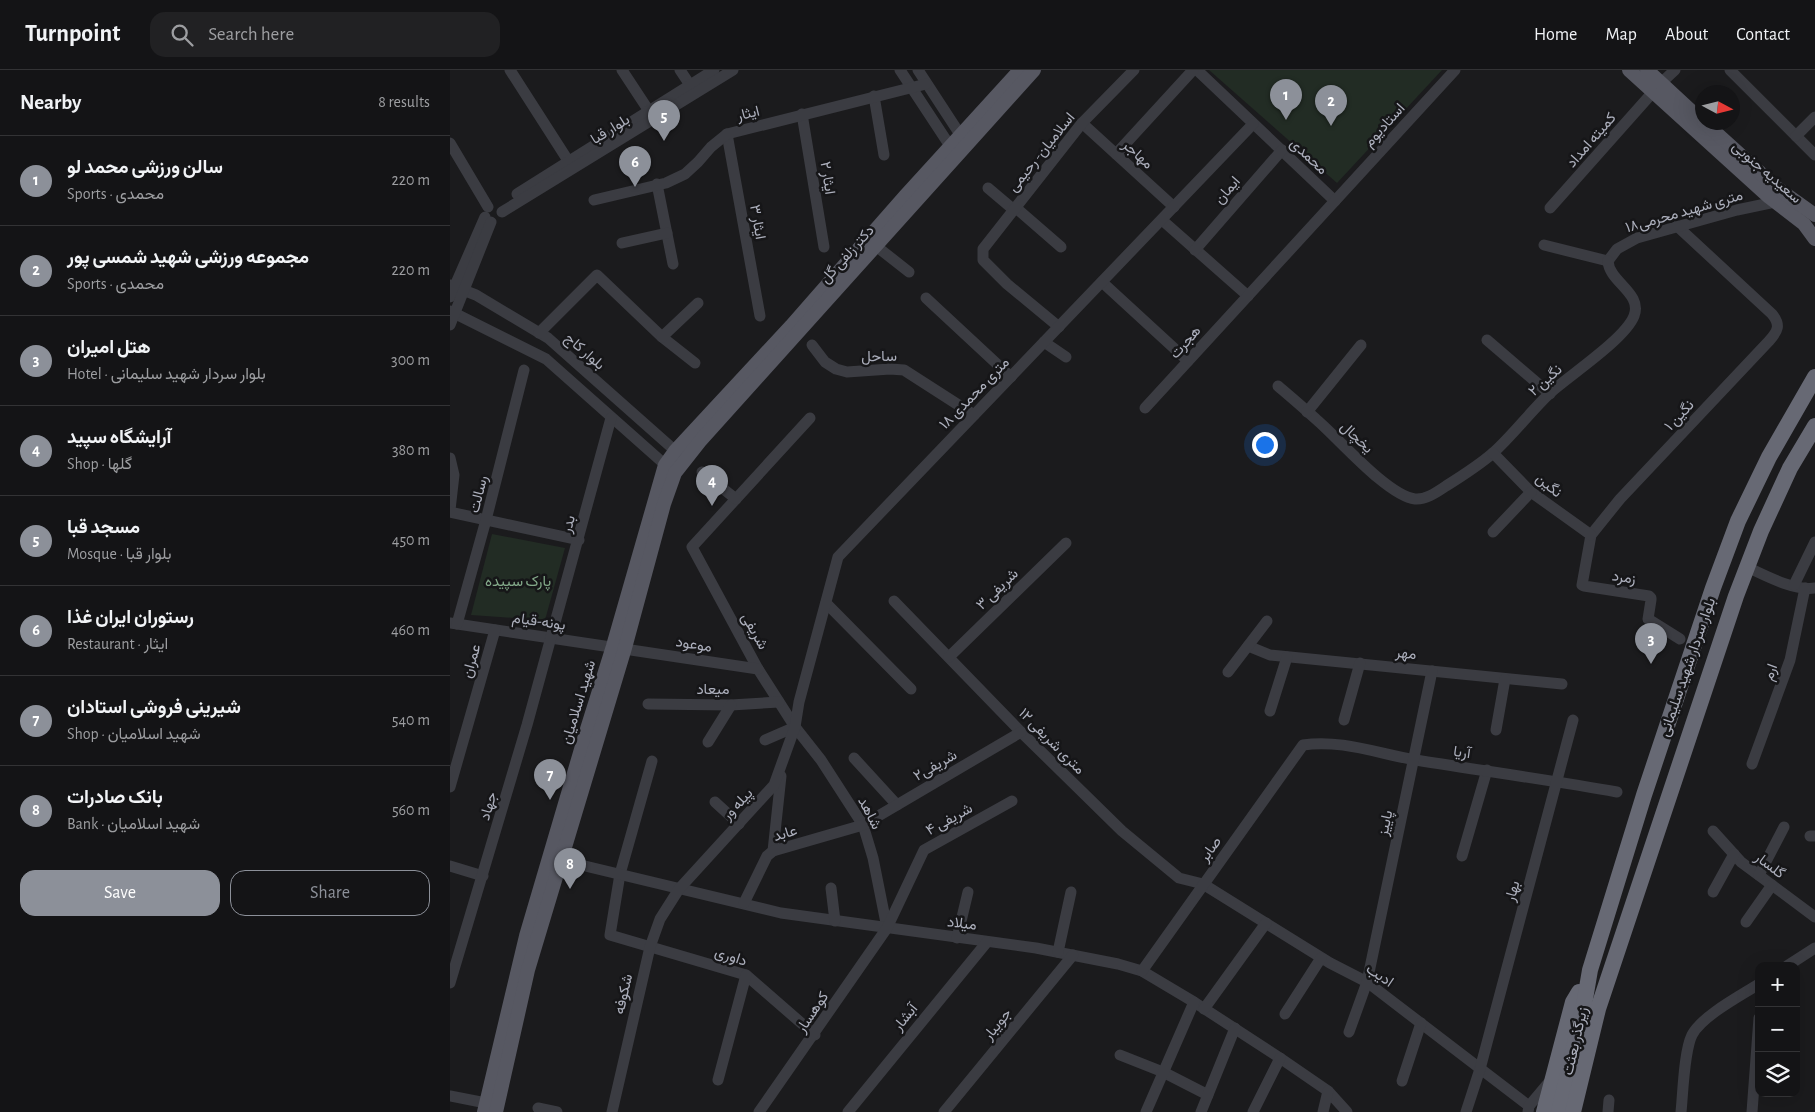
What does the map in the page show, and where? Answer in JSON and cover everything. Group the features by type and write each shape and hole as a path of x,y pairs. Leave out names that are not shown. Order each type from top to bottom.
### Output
{"highway":[{"name":"بلوار سردار شهید سلیمانی","path":"1590,970 1672,710 1738,521 1769,457 1815,377"},
{"name":"بلوار سردار شهید سلیمانی","path":"1610,976 1695,719 1760,531 1790,468 1815,426"},
{"path":"1672,710 1695,719"},
{"path":"1534,1110 1553,1077 1573,1002 1590,970"},
{"name":"زیرگذر بعثت","path":"1559,1112 1584,1005 1590,970"},
{"path":"1584,1112 1610,1007 1610,976"},
{"name":"زیرگذر بعثت","path":"1573,1112 1598,1008 1610,976"}],"main road":[{"name":"دکتر زلفی گل","path":"680,455 701,440 876,246 954,152 960,135 1020,70"},
{"name":"دکتر زلفی گل","path":"960,135 1034,70"},
{"name":"سعیدیه جنوبی","path":"1629,70 1695,116"},
{"name":"سعیدیه جنوبی","path":"1647,70 1657,88 1775,202 1813,221"},
{"name":"سعیدیه جنوبی","path":"1712,130 1813,221 1815,239"},
{"name":"دکتر زلفی گل","path":"680,455 905,196 954,152"},
{"name":"شهید اسلامیان","path":"489,1109 619,647 664,504 670,469 680,455"},
{"name":"شهید اسلامیان","path":"489,1109 526,936 587,729 619,647"}],"street":[{"path":"510,70 569,162"},
{"path":"622,70 648,111"},
{"path":"680,70 690,85"},
{"name":"بلوار قبا","path":"493,213 569,162 714,70"},
{"name":"بلوار قبا","path":"493,213 733,70"},
{"path":"900,70 954,152"},
{"path":"918,70 960,135"},
{"name":"اسلامیان- رحیمی","path":"1059,327 1007,284 983,260 983,249 1082,123 1134,70"},
{"path":"1116,154 1193,70"},
{"name":"محمدی","path":"1198,70 1336,201"},
{"name":"استادیوم","path":"1336,201 1455,70"},
{"name":"کمیته امداد","path":"1550,208 1657,88 1676,70"},
{"path":"1730,70 1815,155"},
{"name":"ایثار","path":"594,200 666,183 685,174 711,147 727,134 926,84"},
{"path":"874,96 884,154"},
{"name":"ایثار ۲","path":"802,114 824,247"},
{"path":"1796,136 1815,117"},
{"name":"مهاجر","path":"1082,123 1174,207"},
{"name":"۱۸ متری محمدی","path":"795,727 799,702 838,558 1253,124"},
{"path":"941,133 960,135"},
{"name":"ایثار ۳","path":"727,134 760,316"},
{"path":"450,143 493,213 455,290 450,325"},
{"name":"ایمان","path":"1195,250 1282,150"},
{"path":"657,184 673,264"},
{"path":"988,188 1061,247"},
{"name":"هجرت","path":"1145,408 1336,201"},
{"name":"۱۸متری شهید محرمی","path":"1608,260 1614,251 1629,242 1677,226 1775,202"},
{"path":"1162,220 1248,296"},
{"name":"نگین ۱","path":"1591,535 1620,499 1776,334 1779,326 1772,314 1677,226"},
{"path":"622,243 667,233"},
{"path":"1544,245 1608,260"},
{"path":"876,246 909,272"},
{"name":"نگین ۲","path":"1422,499 1477,467 1494,453 1550,394 1620,336 1635,315 1636,306 1633,299 1612,272 1608,260"},
{"path":"539,333 597,275 662,337 695,363"},
{"path":"1102,282 1188,361"},
{"name":"بلوار کاج","path":"455,290 476,295 548,338 680,455"},
{"path":"926,298 1011,377"},
{"path":"662,337 698,303"},
{"path":"452,312 546,359 670,469"},
{"path":"1487,340 1550,394"},
{"path":"1044,342 1066,358"},
{"name":"ساحل","path":"812,345 825,362 836,369 847,372 890,368 904,370 974,415"},
{"path":"1308,412 1361,345"},
{"name":"رسالت","path":"454,623 486,520 524,370"},
{"name":"یخچال","path":"1278,386 1381,480 1402,495 1422,499"},
{"name":"بدر","path":"552,637 611,418"},
{"path":"702,472 736,499 810,418"},
{"name":"نگین","path":"1494,453 1531,492 1591,535"},
{"path":"450,458 454,475 450,511 579,540"},
{"path":"1493,532 1531,492"},
{"name":"شریفی","path":"736,499 692,547 758,669 795,727"},
{"name":"زمرد","path":"1591,535 1582,585 1649,596 1651,600 1648,619 1680,639"},
{"name":"ارم","path":"1752,764 1790,660 1815,542"},
{"name":"شریفی ۳","path":"949,657 1066,543"},
{"path":"1747,567 1782,583 1805,587"},
{"name":"۱۲ متری شریفی","path":"894,601 1021,732 1122,831 1179,878 1204,884"},
{"path":"826,603 911,689"},
{"path":"1228,672 1267,621"},
{"name":"پونه-قیام","path":"454,623 619,647"},
{"name":"عمران","path":"450,787 495,630"},
{"name":"جهاد","path":"450,983 552,637"},
{"name":"مهر","path":"1248,646 1270,655 1562,684"},
{"name":"موعود","path":"619,647 758,669"},
{"path":"1270,711 1287,657"},
{"path":"1344,720 1360,663"},
{"name":"پاییز","path":"1349,1032 1367,982 1432,671"},
{"path":"1496,730 1505,679"},
{"name":"میعاد","path":"648,704 730,705 780,702"},
{"path":"708,742 730,705"},
{"name":"بهار","path":"1466,1112 1480,1069 1573,720"},
{"path":"765,740 795,727"},
{"name":"پیله ور","path":"679,889 772,789 795,727"},
{"name":"شاهد","path":"795,727 821,760 863,825 873,858 887,928"},
{"name":"شریفی۲","path":"863,825 1021,732"},
{"name":"آریا","path":"1303,745 1318,743 1336,744 1414,760 1617,792"},
{"name":"صابر","path":"1142,971 1303,745"},
{"path":"854,758 897,805"},
{"path":"620,874 652,761"},
{"path":"773,851 782,763"},
{"path":"1462,856 1487,770"},
{"name":"شریفی ۴","path":"887,928 924,850 1012,801"},
{"path":"715,802 739,824"},
{"name":"عابد","path":"744,903 767,856 773,851 863,825"},
{"path":"1759,875 1784,827"},
{"name":"گلسار","path":"1713,831 1741,862 1815,917"},
{"path":"1713,892 1734,854"},
{"name":"میلاد","path":"560,860 781,913 1058,952 1118,964 1142,971 1204,1008 1328,1091 1347,1112"},
{"path":"450,866 483,876"},
{"name":"داوری","path":"620,874 610,935 746,975 815,1035"},
{"name":"ادیب","path":"1204,884 1321,958 1367,982 1534,1110"},
{"path":"1746,922 1772,885"},
{"path":"832,888 835,921"},
{"name":"شکوفه","path":"612,1112 650,947 660,919 679,889"},
{"path":"957,938 968,892"},
{"path":"1058,952 1071,892"},
{"path":"1204,1008 1266,923"},
{"name":"کوهسار","path":"760,1112 815,1035 887,928"},
{"name":"آبشار","path":"848,1112 987,942"},
{"path":"1793,962 1815,948"},
{"name":"جویبار","path":"944,1112 1073,955"},
{"path":"1285,1014 1321,958"},
{"path":"718,1080 746,975"},
{"path":"1681,1112 1687,1052 1691,1036 1701,1023 1755,987"},
{"path":"1146,1112 1194,1002"},
{"path":"1402,1081 1421,1023"},
{"path":"1201,1112 1235,1028"},
{"path":"1752,1112 1756,1052"},
{"path":"1120,1055 1164,1072 1208,1095"},
{"path":"1253,1112 1280,1058"},
{"path":"1323,1112 1328,1091"},
{"path":"450,1096 489,1109"},
{"path":"538,1108 557,1112"}],"green space":[{"path":"1209,70 1442,70 1337,183"},
{"name":"پارک سپیده","path":"492,534 565,548 545,620 471,615"}],"place":[{"name":"سالن ورزشی محمد لو","path":"1286,120"},
{"name":"مجموعه ورزشی شهید شمسی پور","path":"1331,126"},
{"name":"مسجد قبا","path":"664,141"},
{"name":"رستوران ایران غذا","path":"635,187"},
{"name":"آرایشگاه سپید","path":"712,506"},
{"name":"هتل امیران","path":"1651,664"},
{"name":"شیرینی فروشی استادان","path":"550,800"},
{"name":"بانک صادرات","path":"570,889"}]}
